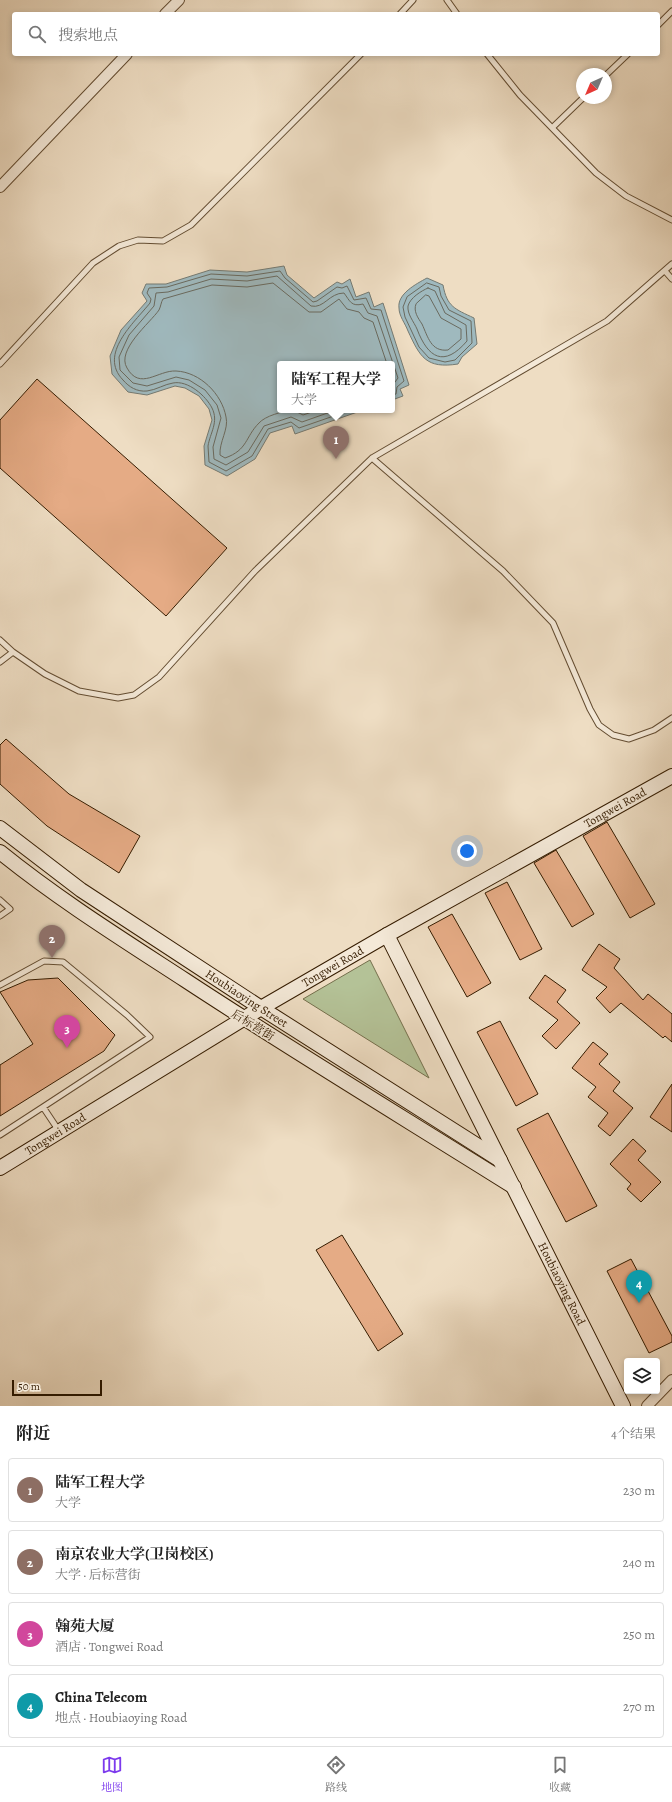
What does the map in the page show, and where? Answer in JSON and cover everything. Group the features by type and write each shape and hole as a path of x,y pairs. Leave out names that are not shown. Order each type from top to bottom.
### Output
{"street":[{"path":"167,12 178,0"},
{"path":"0,187 125,56"},
{"name":"Tongwei Road","path":"0,1168 261,1008 387,935 672,776"},
{"name":"Houbiaoying Street","path":"0,828 81,890 261,1008 500,1160"},
{"name":"后标营街","path":"0,852 52,893 244,1019 514,1187"},
{"name":"Houbiaoying Road","path":"387,935 623,1406"},
{"path":"647,1406 672,1380"}],"lane":[{"path":"402,12 413,0"},
{"path":"447,0 456,12"},
{"path":"660,23 672,11"},
{"path":"0,364 93,263 119,246 138,240 163,241 191,225 359,56"},
{"path":"489,56 520,95 596,173 626,196 672,220"},
{"path":"612,69 626,56"},
{"path":"552,127 577,104"},
{"path":"0,640 13,652 45,674 79,691 118,698 134,695 159,677 255,571 372,458 606,321 672,264"},
{"path":"665,271 672,279"},
{"path":"372,458 503,571 553,623 590,709 599,725 613,735 629,739 654,730 672,718"},
{"path":"0,662 13,652"},
{"path":"0,900 10,909 0,916"},
{"path":"0,985 44,961 63,962 127,1015 150,1037 0,1135"},
{"path":"43,1107 59,1132"}],"green space":[{"path":"370,960 429,1078 303,999"}],"water":[{"path":"284,266 287,275 314,298 337,282 342,284 350,279 356,297 369,292 374,307 383,303 409,385 400,389 403,396 395,399 395,361 277,361 277,413 354,413 295,434 292,426 270,433 255,459 227,476 205,465 204,446 212,420 209,409 199,396 185,388 175,386 147,395 128,392 112,374 110,356 121,330 147,301 142,293 146,284 166,284 210,270 247,272"},
{"path":"427,278 443,285 450,303 457,309 474,318 477,344 462,357 458,364 438,365 431,363 426,359 416,348 400,314 399,303 404,294 413,286"}],"building":[{"path":"37,379 227,548 166,616 0,468 0,420"},
{"path":"6,739 69,794 140,836 119,873 47,826 0,784 0,745"},
{"path":"607,822 655,904 630,918 583,836"},
{"path":"556,850 594,914 572,927 534,863"},
{"path":"507,882 542,949 520,960 485,893"},
{"path":"452,914 491,983 467,997 428,927"},
{"path":"599,944 620,959 614,968 643,1000 648,994 672,1014 672,1042 665,1036 663,1038 621,1003 610,1013 596,998 607,987 582,970"},
{"path":"545,975 566,990 557,1002 580,1023 556,1049 542,1036 558,1020 529,998"},
{"path":"58,978 115,1035 104,1051 0,1116 0,1065 33,1044 0,992 28,980"},
{"path":"500,1021 538,1094 516,1106 477,1032"},
{"path":"593,1042 608,1054 599,1064 620,1082 613,1091 633,1108 610,1136 598,1126 608,1113 588,1097 596,1087 572,1068"},
{"path":"672,1084 672,1132 650,1117"},
{"path":"548,1113 597,1206 566,1222 517,1129"},
{"path":"633,1139 646,1151 638,1160 661,1182 641,1202 627,1189 631,1184 610,1164"},
{"path":"342,1235 403,1334 378,1351 316,1250"},
{"path":"631,1259 672,1336 672,1342 649,1353 607,1271"}],"place":[{"name":"陆军工程大学","path":"336,459"},
{"name":"南京农业大学(卫岗校区)","path":"52,958"},
{"name":"翰苑大厦","path":"67,1048"},
{"name":"China Telecom","path":"639,1303"}]}
